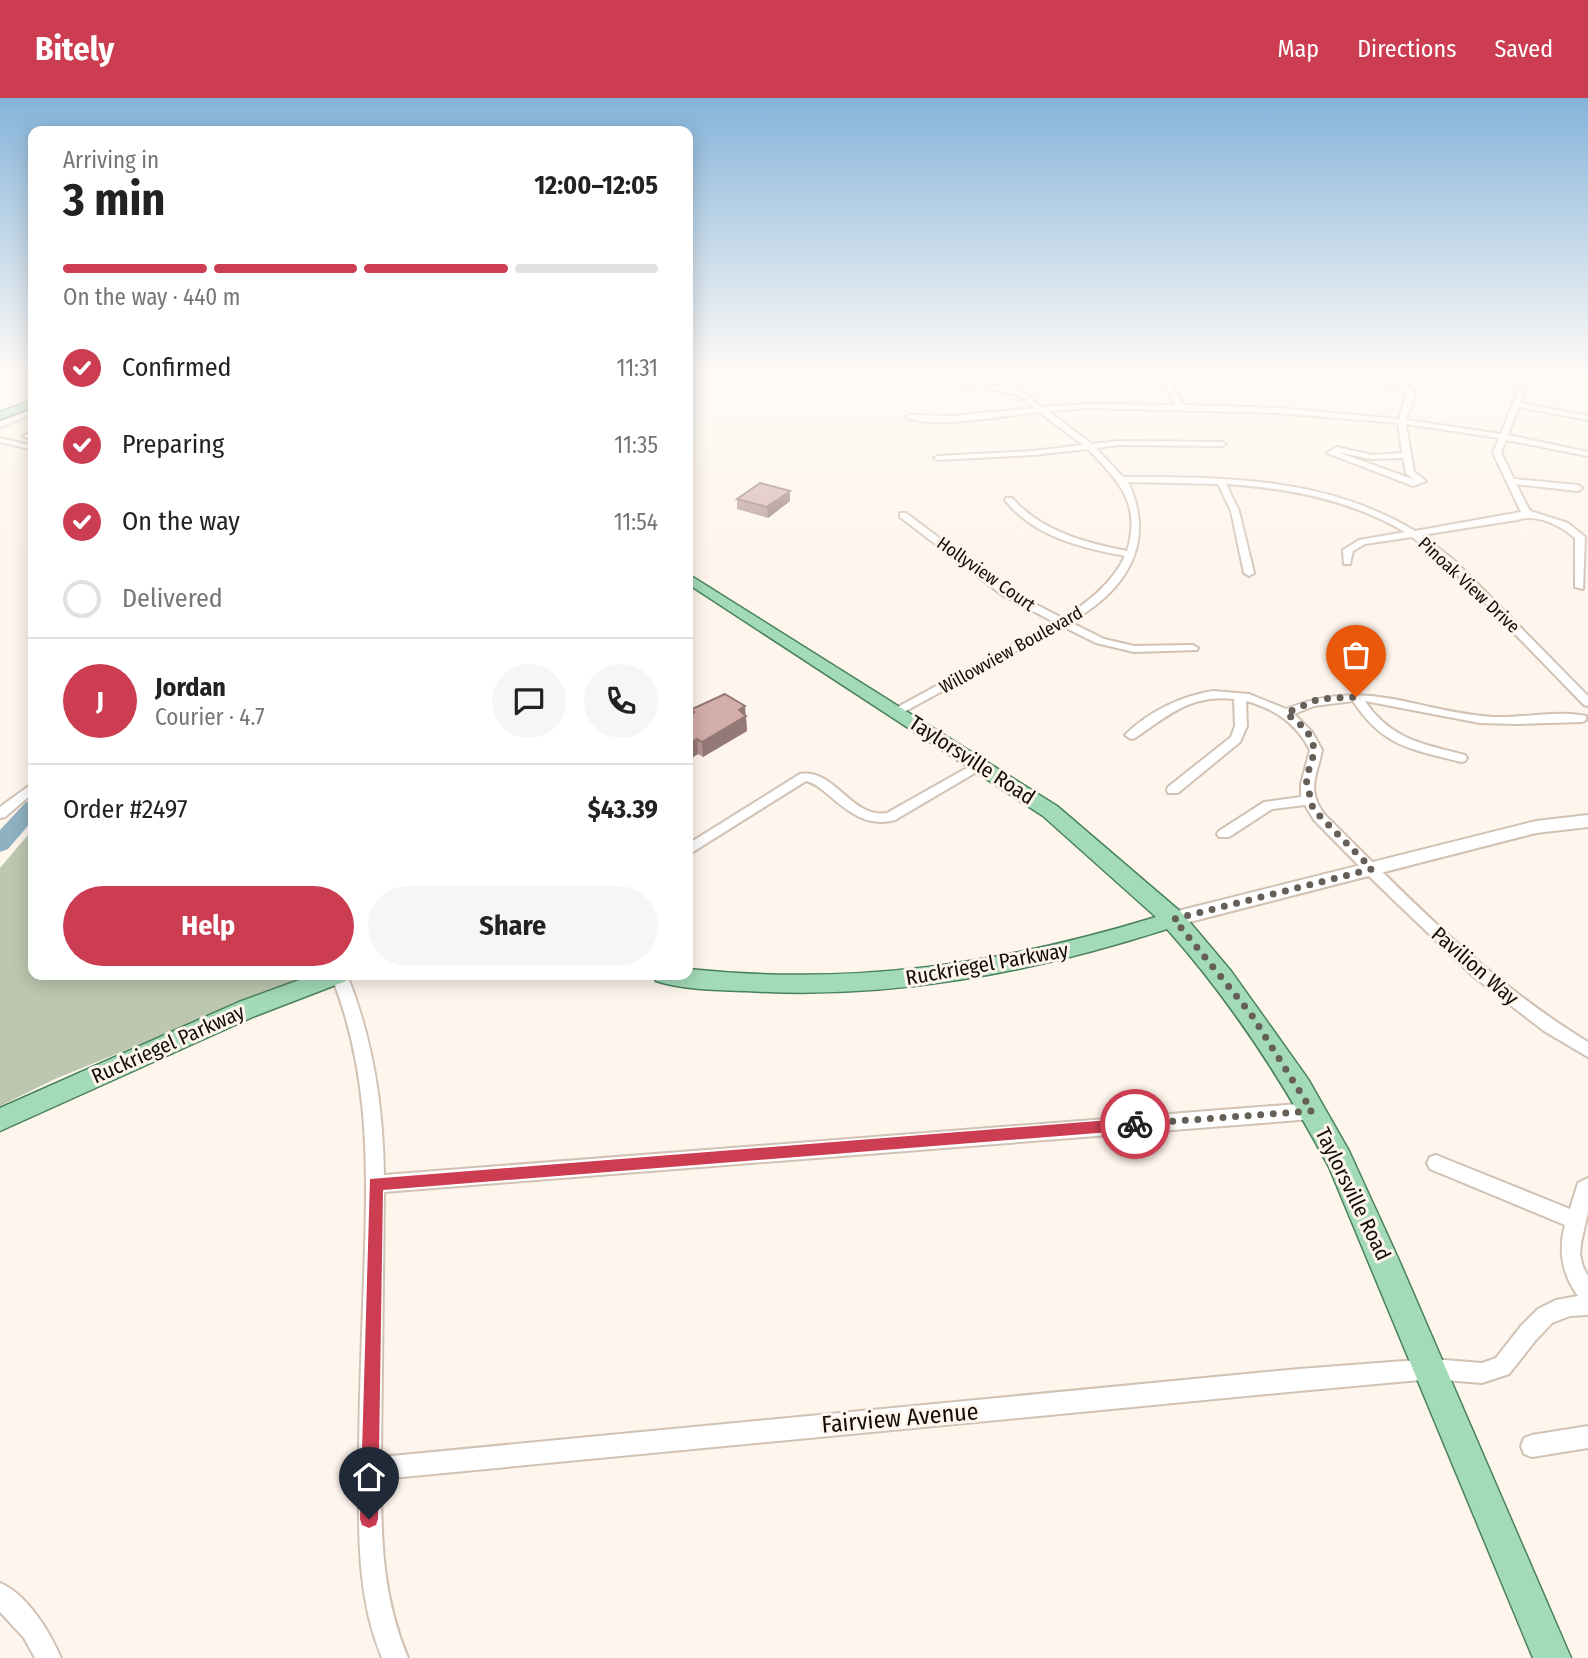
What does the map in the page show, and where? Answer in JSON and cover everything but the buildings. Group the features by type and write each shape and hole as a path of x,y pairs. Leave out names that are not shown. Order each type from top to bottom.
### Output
{"main road":[{"name":"Taylorsville Road","path":"693,581 981,764 1090,842 1174,919 1248,1010 1312,1111 1339,1160 1431,1369 1552,1658"},
{"name":"Ruckriegel Parkway","path":"693,978 780,985 852,984 922,978 1048,957 1174,919 1372,869 1536,828 1588,821"},
{"name":"Ruckriegel Parkway","path":"0,1120 247,1009 325,980"}],"street":[{"name":"Willowview Boulevard","path":"898,711 1064,623 1102,594 1117,578 1136,536 1135,514 1122,479 1090,446"},
{"path":"938,458 1093,446"},
{"path":"1405,446 1407,454 1410,473 1422,481 1413,483 1331,453 1337,449 1372,457 1407,454"},
{"path":"1501,446 1497,453 1526,513"},
{"path":"1551,446 1588,454"},
{"name":"Pinoak View Drive","path":"1122,479 1258,483 1314,493 1370,511 1415,534 1458,569 1588,703"},
{"path":"1220,480 1235,511 1249,573"},
{"path":"1512,481 1578,488"},
{"path":"1009,500 1018,510 1064,536 1130,554"},
{"path":"1347,562 1348,550 1356,544 1517,517 1526,513 1565,525 1580,537 1580,587"},
{"name":"Hollyview Court","path":"903,515 1006,593 1064,623 1121,647 1193,648"},
{"path":"1286,713 1319,699 1356,697 1383,699 1483,720 1582,718"},
{"path":"1356,697 1372,723 1385,734 1461,758"},
{"path":"1131,735 1195,698 1240,698 1286,713 1307,730 1315,750 1306,779 1309,800 1269,805 1224,834"},
{"path":"1173,790 1236,739 1241,726 1240,698"},
{"path":"693,847 804,777 814,778 867,816 878,820 890,817 981,764"},
{"path":"0,814 28,791"},
{"name":"Pavilion Way","path":"1309,800 1319,817 1477,972 1526,1010 1588,1050"},
{"path":"340,980 369,1077 376,1184 370,1469 374,1597 384,1635 395,1658"},
{"path":"376,1184 1312,1111"},
{"path":"1436,1163 1577,1220"},
{"path":"1588,1187 1585,1189 1569,1255 1571,1268 1588,1293"},
{"name":"Fairview Avenue","path":"370,1469 1431,1369 1482,1373 1502,1367 1535,1322 1547,1314 1588,1306"},
{"path":"1532,1446 1588,1437"},
{"path":"0,1595 33,1629 48,1658"}],"green space":[{"path":"28,835 28,980 298,980 55,1079 0,1106 0,868"}],"waterway":[{"path":"0,844 28,813"}],"way so far":[{"path":"1135,1124 1312,1111 1251,1014 1174,919 1372,869 1313,809 1306,779 1314,760 1313,742 1307,730 1286,713 1319,699 1356,697"}],"route":[{"path":"369,1519 376,1184 1135,1124"}]}
